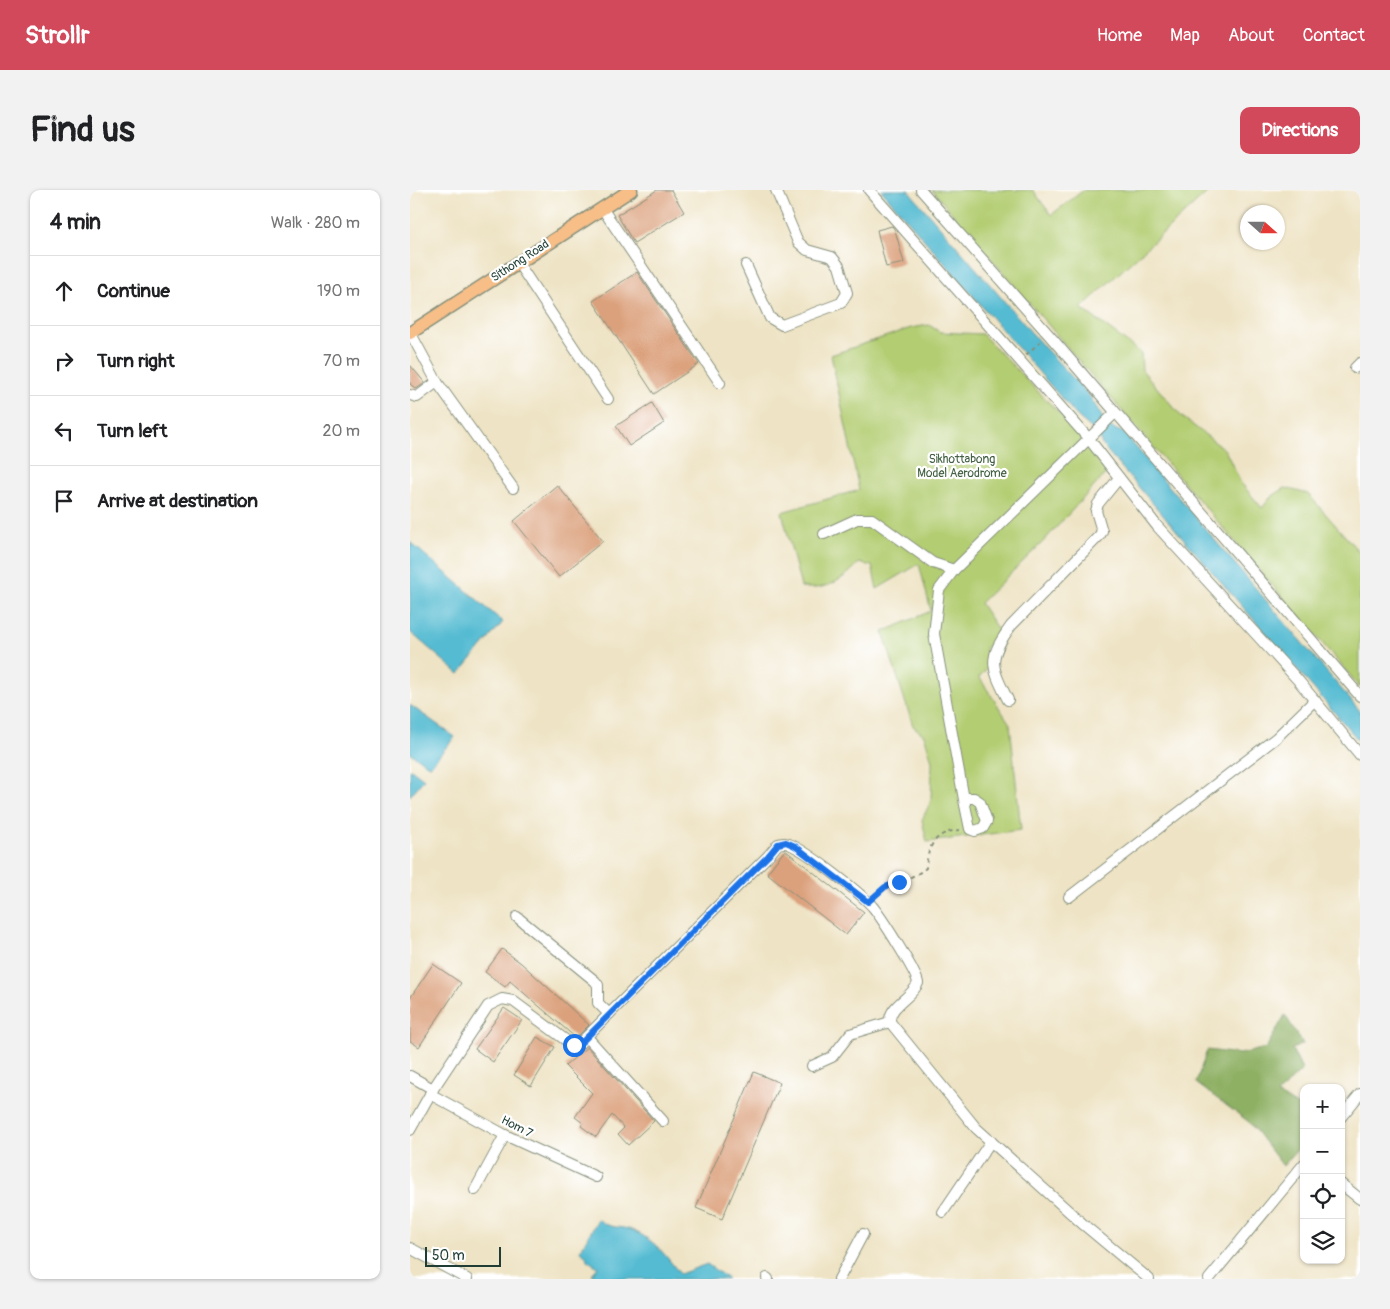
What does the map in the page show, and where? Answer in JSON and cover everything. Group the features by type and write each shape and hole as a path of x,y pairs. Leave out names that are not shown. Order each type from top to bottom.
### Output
{"main road":[{"name":"Sithong Road","path":"410,333 624,192"}],"street":[{"path":"746,265 770,318 782,325 841,303 847,292 839,266 832,257 808,250 798,242 776,190"},
{"path":"869,190 1091,435 1119,478 1157,526 1315,700 1360,755"},
{"path":"920,190 1112,416 1360,696"},
{"path":"602,208 720,383"},
{"path":"518,263 608,398"},
{"path":"410,333 437,382 513,488"},
{"path":"410,395 417,397 437,382"},
{"path":"964,798 974,798 980,802 987,821 983,828 975,831 970,829 964,798 934,634 939,590 954,570 1112,416"},
{"path":"1008,700 994,672 996,650 1001,639 1011,626 1100,535 1102,531 1096,510 1098,504 1119,478"},
{"path":"824,534 857,519 872,519 933,562 954,570"},
{"path":"1069,897 1276,738 1315,700"},
{"path":"410,1130 431,1092 488,1006 494,1001 502,999 513,1001 571,1044 578,1046 778,844 786,842 795,846 868,902 901,949 917,979 916,988 890,1015 890,1022 962,1112 990,1142 1084,1225 1149,1279"},
{"path":"517,917 595,981 598,985 598,1003 610,1014"},
{"path":"812,1066 832,1057 850,1034 890,1022"},
{"path":"588,1038 663,1121"},
{"name":"Hom 7","path":"410,1076 431,1092 505,1136 596,1177"},
{"path":"1345,1112 1360,1094"},
{"path":"475,1190 505,1136"},
{"path":"943,1212 990,1142"},
{"path":"1210,1279 1300,1169"},
{"path":"1345,1187 1360,1200"},
{"path":"839,1279 863,1234"},
{"path":"410,1248 467,1279"}],"path":[{"path":"1026,355 1043,340"},
{"path":"868,902 885,887 916,876 926,868 927,852 938,836 945,831 970,829"}],"green space":[{"path":"932,190 1033,190 1051,215 1084,190 1210,190 1081,308 1141,353 1142,370 1181,416 1225,450 1241,483 1262,508 1271,497 1285,488 1308,494 1360,553 1360,687"},
{"name":"Sikhottabong Model Aerodrome","path":"929,325 940,332 982,334 1112,467 1041,544 980,603 1002,636 985,648 990,666 979,677 1010,724 1021,830 927,842 922,820 931,801 932,761 924,735 913,726 883,632 931,611 919,564 877,589 872,566 859,563 847,575 826,586 818,588 801,587 782,512 859,490 831,355 911,328"},
{"path":"1285,1015 1303,1044 1292,1049 1302,1070 1277,1094 1300,1107 1300,1147 1283,1166 1249,1122 1196,1083 1207,1050 1240,1054 1266,1048"}],"water":[{"path":"881,190 908,190 1044,347 1088,394 1103,418 1112,428 1124,433 1360,711 1360,742 1102,445 1099,435 1077,416"},
{"path":"410,542 503,622 459,674 410,632"},
{"path":"410,705 455,737 430,766 410,753"},
{"path":"410,770 424,779 410,796"},
{"path":"598,1219 606,1225 629,1229 648,1239 680,1274 707,1264 728,1279 596,1279 592,1274 598,1267 587,1260 586,1255 580,1251"}],"building":[{"path":"657,190 671,190 684,212 634,243 617,215"},
{"path":"892,226 895,230 904,263 886,267 877,230"},
{"path":"637,272 699,364 654,394 593,301"},
{"path":"410,365 425,383 416,389 410,384"},
{"path":"652,403 664,423 629,446 616,426"},
{"path":"557,485 603,541 559,577 514,521"},
{"path":"785,850 864,912 846,935 767,873"},
{"path":"502,949 521,963 589,1025 576,1038 510,981 505,987 485,972"},
{"path":"433,964 461,983 419,1047 410,1041 410,998"},
{"path":"504,1008 522,1020 493,1062 475,1049"},
{"path":"537,1037 555,1047 531,1086 514,1075"},
{"path":"587,1047 654,1121 628,1145 618,1134 624,1128 612,1115 596,1137 581,1126 583,1123 575,1117 592,1093 565,1066"},
{"path":"754,1072 780,1083 722,1219 696,1208"}],"route":[{"path":"574,1045 578,1046 584,1042 778,844 786,842 795,846 868,902 885,887 899,882"}]}
